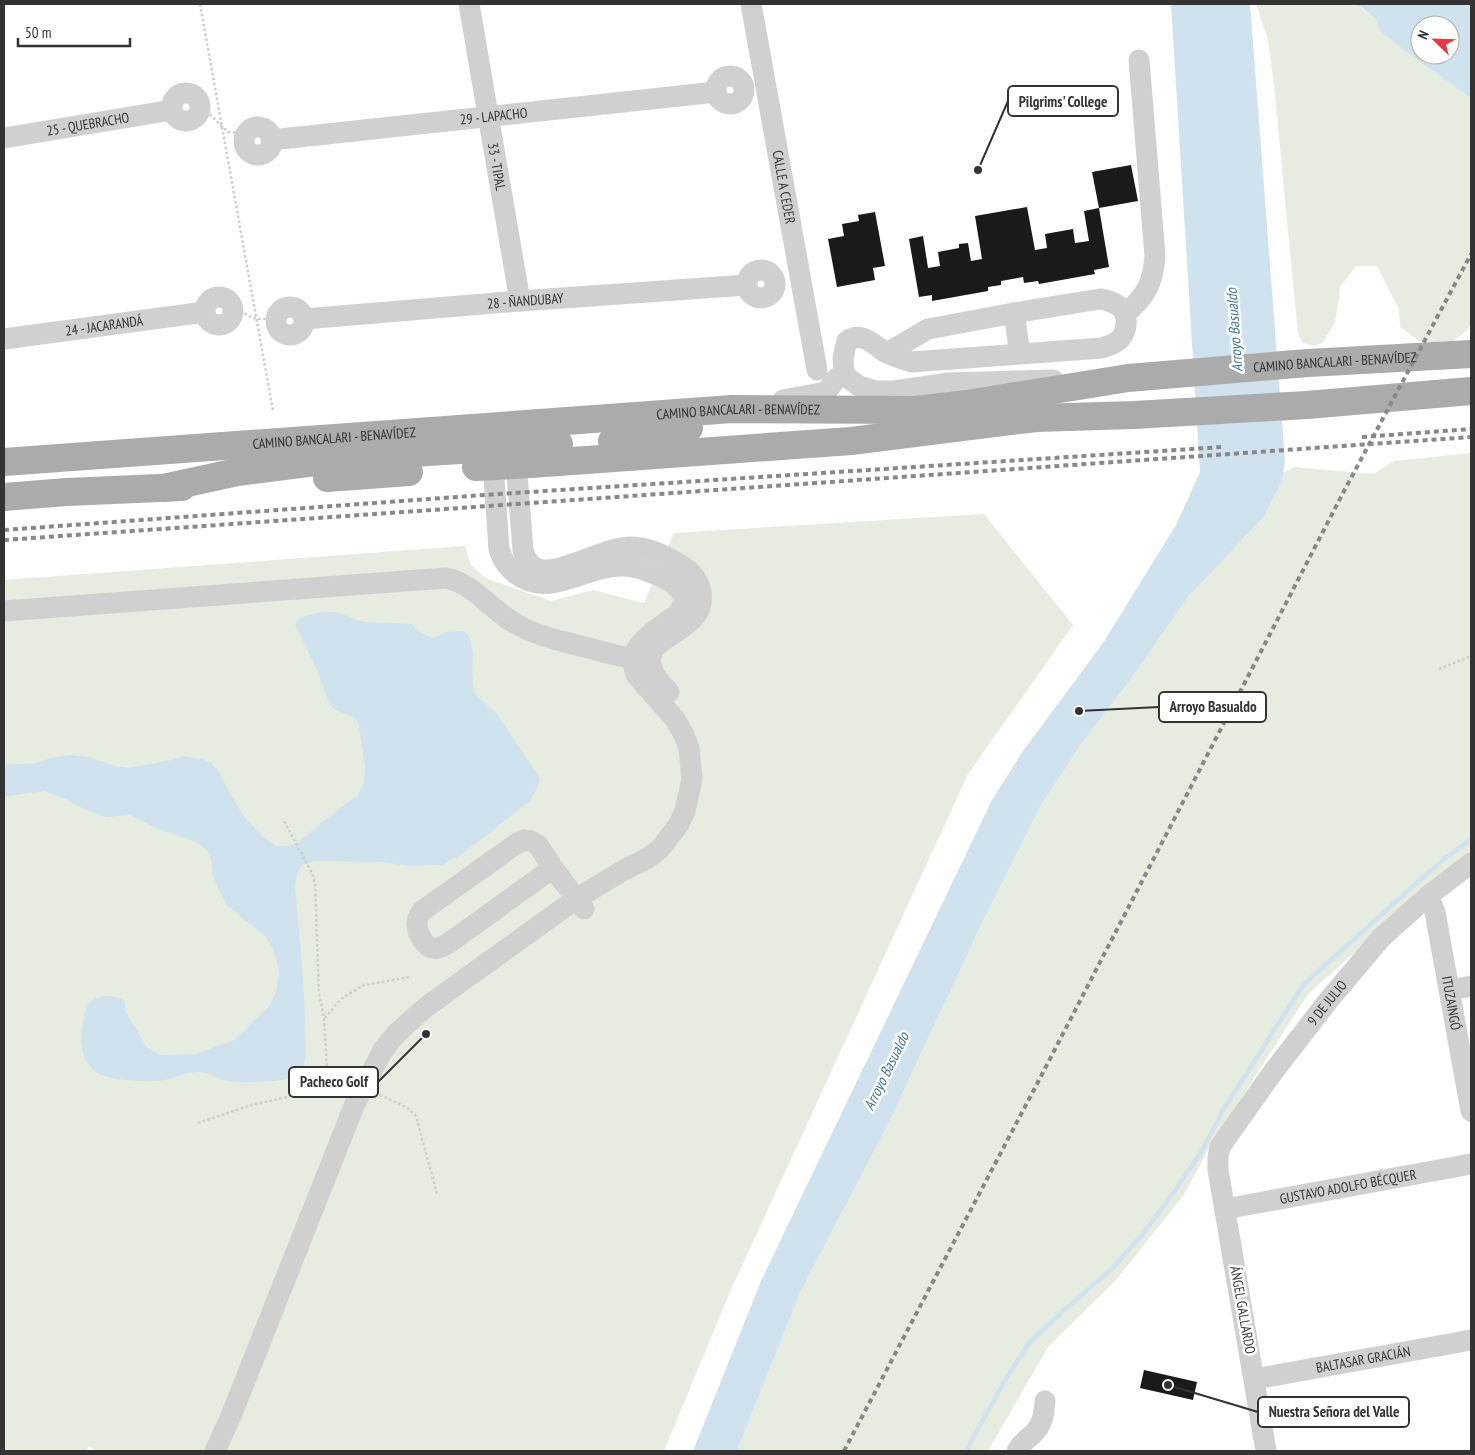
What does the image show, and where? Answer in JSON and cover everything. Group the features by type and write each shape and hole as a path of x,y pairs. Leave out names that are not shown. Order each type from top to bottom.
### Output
{"main road":[{"name":"CAMINO BANCALARI - BENAVÍDEZ","path":"4,462 732,409 916,410 967,404 1128,378 1308,363 1471,354"},
{"path":"84,456 126,462 322,454 503,457 776,448 898,436 1036,418 1307,405 1471,391"},
{"path":"4,497 164,488 503,457 698,427 736,424 879,422 916,410"},
{"path":"612,441 658,441 749,434 898,436"},
{"path":"164,488 236,472 363,456"}],"street":[{"name":"33 - TIPAL","path":"469,4 520,301"},
{"name":"CALLE A CEDER","path":"751,4 817,370"},
{"path":"1125,314 1140,302 1149,286 1155,256 1139,60"},
{"name":"29 - LAPACHO","path":"246,133 244,138 245,147 250,153 255,155 267,152 272,140 716,92"},
{"name":"25 - QUEBRACHO","path":"4,138 172,110 173,100 185,93 194,96 199,104"},
{"name":"28 - ÑANDUBAY","path":"267,318 281,331 289,335 302,329 304,319 747,285"},
{"name":"24 - JACARANDÁ","path":"4,339 205,312 208,303 216,297 225,298 232,305"},
{"path":"844,375 843,358 847,341 853,338 866,339 887,353 911,362 1102,348 1112,345 1120,338 1126,327 1125,314 1121,307 1100,299 1014,312 928,329 887,353"},
{"path":"1014,312 1020,354"},
{"path":"844,375 859,386 867,389 894,392 949,383 1128,378"},
{"path":"732,409 826,392 837,378 844,375"},
{"path":"503,457 523,550 531,565 541,570 548,570 562,567 609,550 634,546 681,592 684,599 678,614 643,640 636,648 641,660"},
{"path":"4,611 446,578 460,582 513,623 540,635 641,660"},
{"path":"215,1451 231,1416 354,1106 368,1089 383,1050 397,1033 426,1007 580,904 624,870 648,858 660,848 679,824 690,794 692,779 689,748 675,719 634,669 641,660"},
{"path":"553,868 439,948 430,948 424,941 416,923 422,911 524,840 538,845 580,904"},
{"name":"9 DE JULIO","path":"1218,1170 1220,1147 1279,1064 1328,1001 1381,938 1428,896 1471,863"},
{"name":"ITUZAINGÓ","path":"1428,896 1435,912 1471,1111"},
{"path":"1450,990 1471,986"},
{"name":"GUSTAVO ADOLFO BÉCQUER","path":"1225,1209 1471,1164"},
{"name":"ÁNGEL GALLARDO","path":"1218,1170 1266,1451"},
{"name":"BALTASAR GRACIÁN","path":"1255,1380 1471,1340"},
{"path":"1017,1451 1027,1438 1039,1428 1045,1402"}],"path":[{"path":"200,4 222,126 267,318 273,411"},
{"path":"199,104 228,132 246,133"},
{"path":"232,305 247,315 267,318"},
{"path":"1439,669 1471,656"},
{"path":"283,819 315,884 320,993 324,1018 327,1069"},
{"path":"324,1018 341,999 364,985 410,977"},
{"path":"327,1069 408,1108 416,1116 437,1194"},
{"path":"198,1123 255,1104 288,1098 327,1069"}],"shaded area":[{"path":"1256,4 1353,4 1376,19 1380,31 1410,55 1410,65 1425,65 1471,98 1471,325 1449,344 1419,341 1400,327 1399,309 1377,266 1356,266 1340,287 1335,322 1323,342 1314,346 1303,343 1298,334 1268,40"},
{"path":"1471,453 1471,856 1418,896 1308,994 1210,1147 1183,1196 1116,1280 1048,1347 988,1451 737,1451 801,1291 889,1122 982,923 1041,805 1082,743 1131,679 1188,597 1263,518 1282,482 1283,473 1294,467 1374,474 1394,461"},
{"path":"984,514 1073,625 968,774 729,1294 664,1451 98,1451 89,1447 86,1451 4,1451 4,580 465,546 471,565 485,578 551,601 593,590 644,603 674,533"}],"water":[{"name":"Arroyo Basualdo","path":"1171,4 1250,4 1285,461 1282,482 1263,518 1188,597 1131,679 1082,743 1041,805 982,923 889,1122 801,1291 737,1451 693,1451 761,1281 992,800 1023,751 1103,643 1176,525 1200,472"},
{"path":"1353,4 1471,4 1471,98 1425,65 1460,65 1460,15 1410,15 1410,55 1380,31 1376,19 1362,8"},
{"path":"336,612 363,622 411,624 419,632 432,638 448,632 464,631 469,636 473,653 472,675 475,694 496,713 540,778 538,787 529,802 462,854 442,865 407,866 384,862 315,861 302,865 297,874 295,887 303,977 306,1054 303,1067 295,1075 277,1081 246,1082 223,1080 202,1072 151,1081 136,1081 99,1074 87,1062 81,1036 88,1005 97,998 111,996 124,1001 126,1012 146,1046 159,1055 196,1054 234,1040 270,1005 276,992 279,974 276,957 271,945 263,934 226,905 213,876 211,858 205,848 194,841 153,827 130,815 107,817 86,810 45,791 4,795 4,765 37,763 69,755 89,757 115,766 129,768 184,756 201,759 210,762 218,770 245,818 264,838 275,846 287,846 299,842 358,795 364,783 365,767 359,726 355,718 334,709 328,702 317,670 295,624 301,617 316,613"}],"building":[{"path":"1131,165 1138,201 1099,208 1092,172"},
{"path":"1027,207 1035,250 1047,248 1045,234 1073,229 1075,243 1089,241 1084,211 1099,208 1109,267 1094,270 1095,274 1039,284 1038,281 1024,283 1023,277 1001,281 1001,285 988,287 988,291 932,301 932,295 919,297 909,239 923,236 928,268 940,266 938,252 959,248 959,244 968,243 971,261 982,259 975,216"},
{"path":"875,212 885,266 873,268 875,280 837,287 828,239 844,236 842,224 859,221 858,215"},
{"path":"1144,1370 1197,1382 1193,1400 1140,1388"}],"waterway":[{"path":"966,1451 1005,1380 1029,1343 1111,1270 1142,1235 1174,1192 1202,1151 1223,1110 1304,984 1438,864 1471,839"}],"railway":[{"path":"844,1451 1038,1082 1343,493 1471,254"},
{"path":"1362,437 1471,429"},
{"path":"4,540 1471,437"},
{"path":"4,530 484,495 1222,447"}],"place":[{"name":"Pilgrims' College","path":"978,170"},
{"name":"Arroyo Basualdo","path":"1079,711"},
{"name":"Pacheco Golf","path":"426,1034"},
{"name":"Nuestra Señora del Valle","path":"1168,1385"}]}
